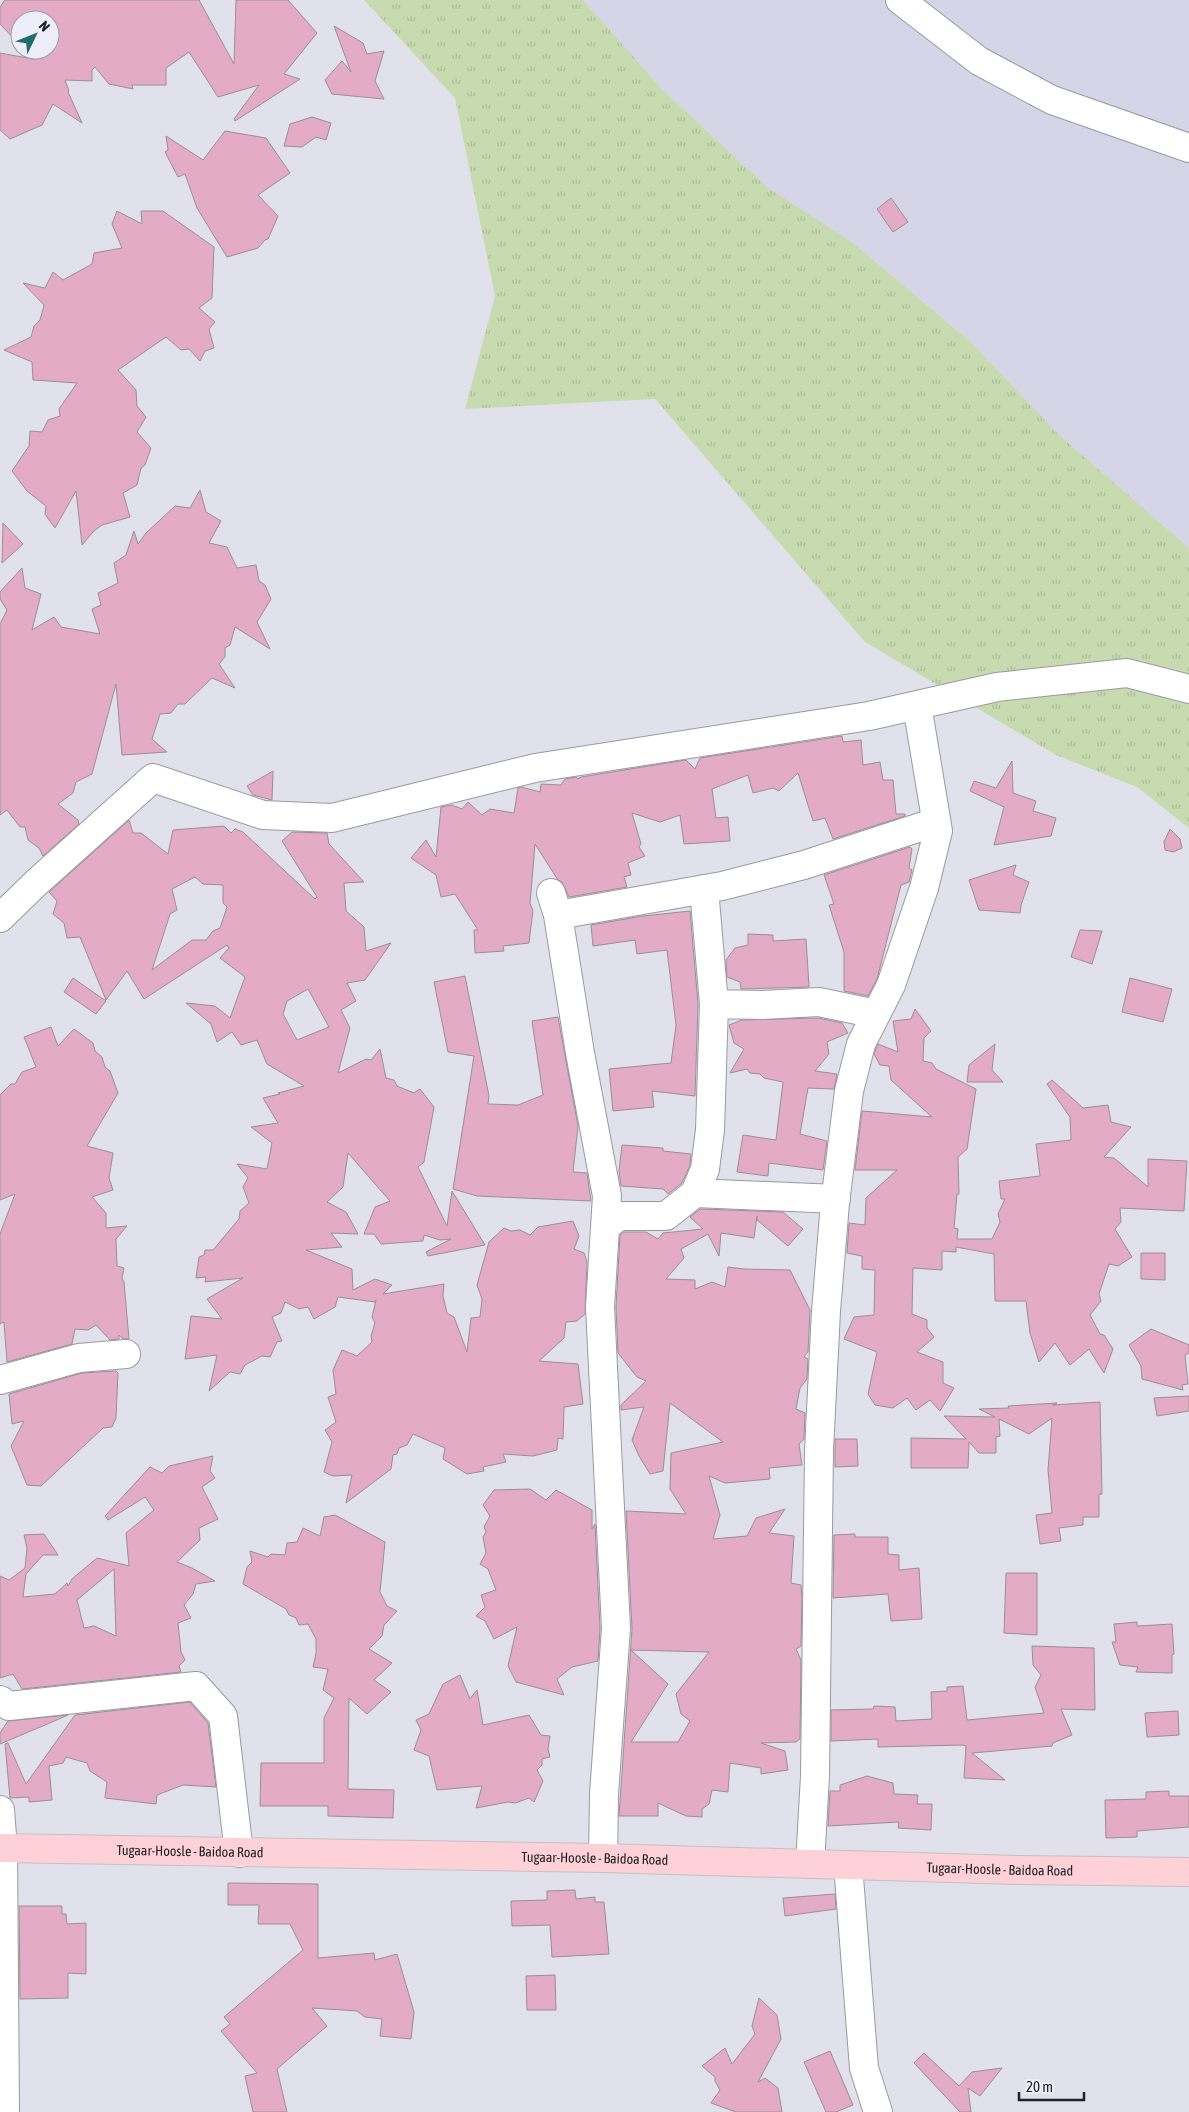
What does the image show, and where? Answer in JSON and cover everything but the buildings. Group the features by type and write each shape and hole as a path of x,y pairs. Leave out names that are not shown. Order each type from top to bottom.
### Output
{"main road":[{"name":"Tugaar-Hoosle - Baidoa Road","path":"2,1848 603,1858 1189,1872"}],"street":[{"path":"900,0 979,61 1052,100 1189,148"},
{"path":"0,918 36,883 153,778 263,815 332,818 536,768 869,716 997,687 1127,673 1189,689"},
{"path":"810,1864 815,1776 819,1450 826,1311 836,1199 849,1091 861,1044 892,985 924,888 938,831 916,706"},
{"path":"603,1858 604,1794 616,1628 600,1307 607,1196 580,1053 555,904 722,886 804,865 936,822"},
{"path":"605,1227 620,1216 666,1216 695,1193 705,1169 710,1130 714,1004 704,889"},
{"path":"714,1004 762,1005 819,1002 876,1014"},
{"path":"695,1193 836,1199"},
{"path":"0,1380 79,1358 126,1354"},
{"path":"0,1700 9,1706 196,1686 223,1716 239,1853"},
{"path":"0,1810 5,2112"},
{"path":"848,1865 864,2068 878,2112"}],"shaded area":[{"path":"583,0 1189,0 1189,548 1058,434 973,344 852,242 767,187 662,89"}],"green space":[{"path":"364,0 583,0 662,89 767,187 852,242 973,344 1058,434 1189,548 1189,828 1137,787 1056,755 865,642 655,399 465,409 495,296 455,98"}]}
